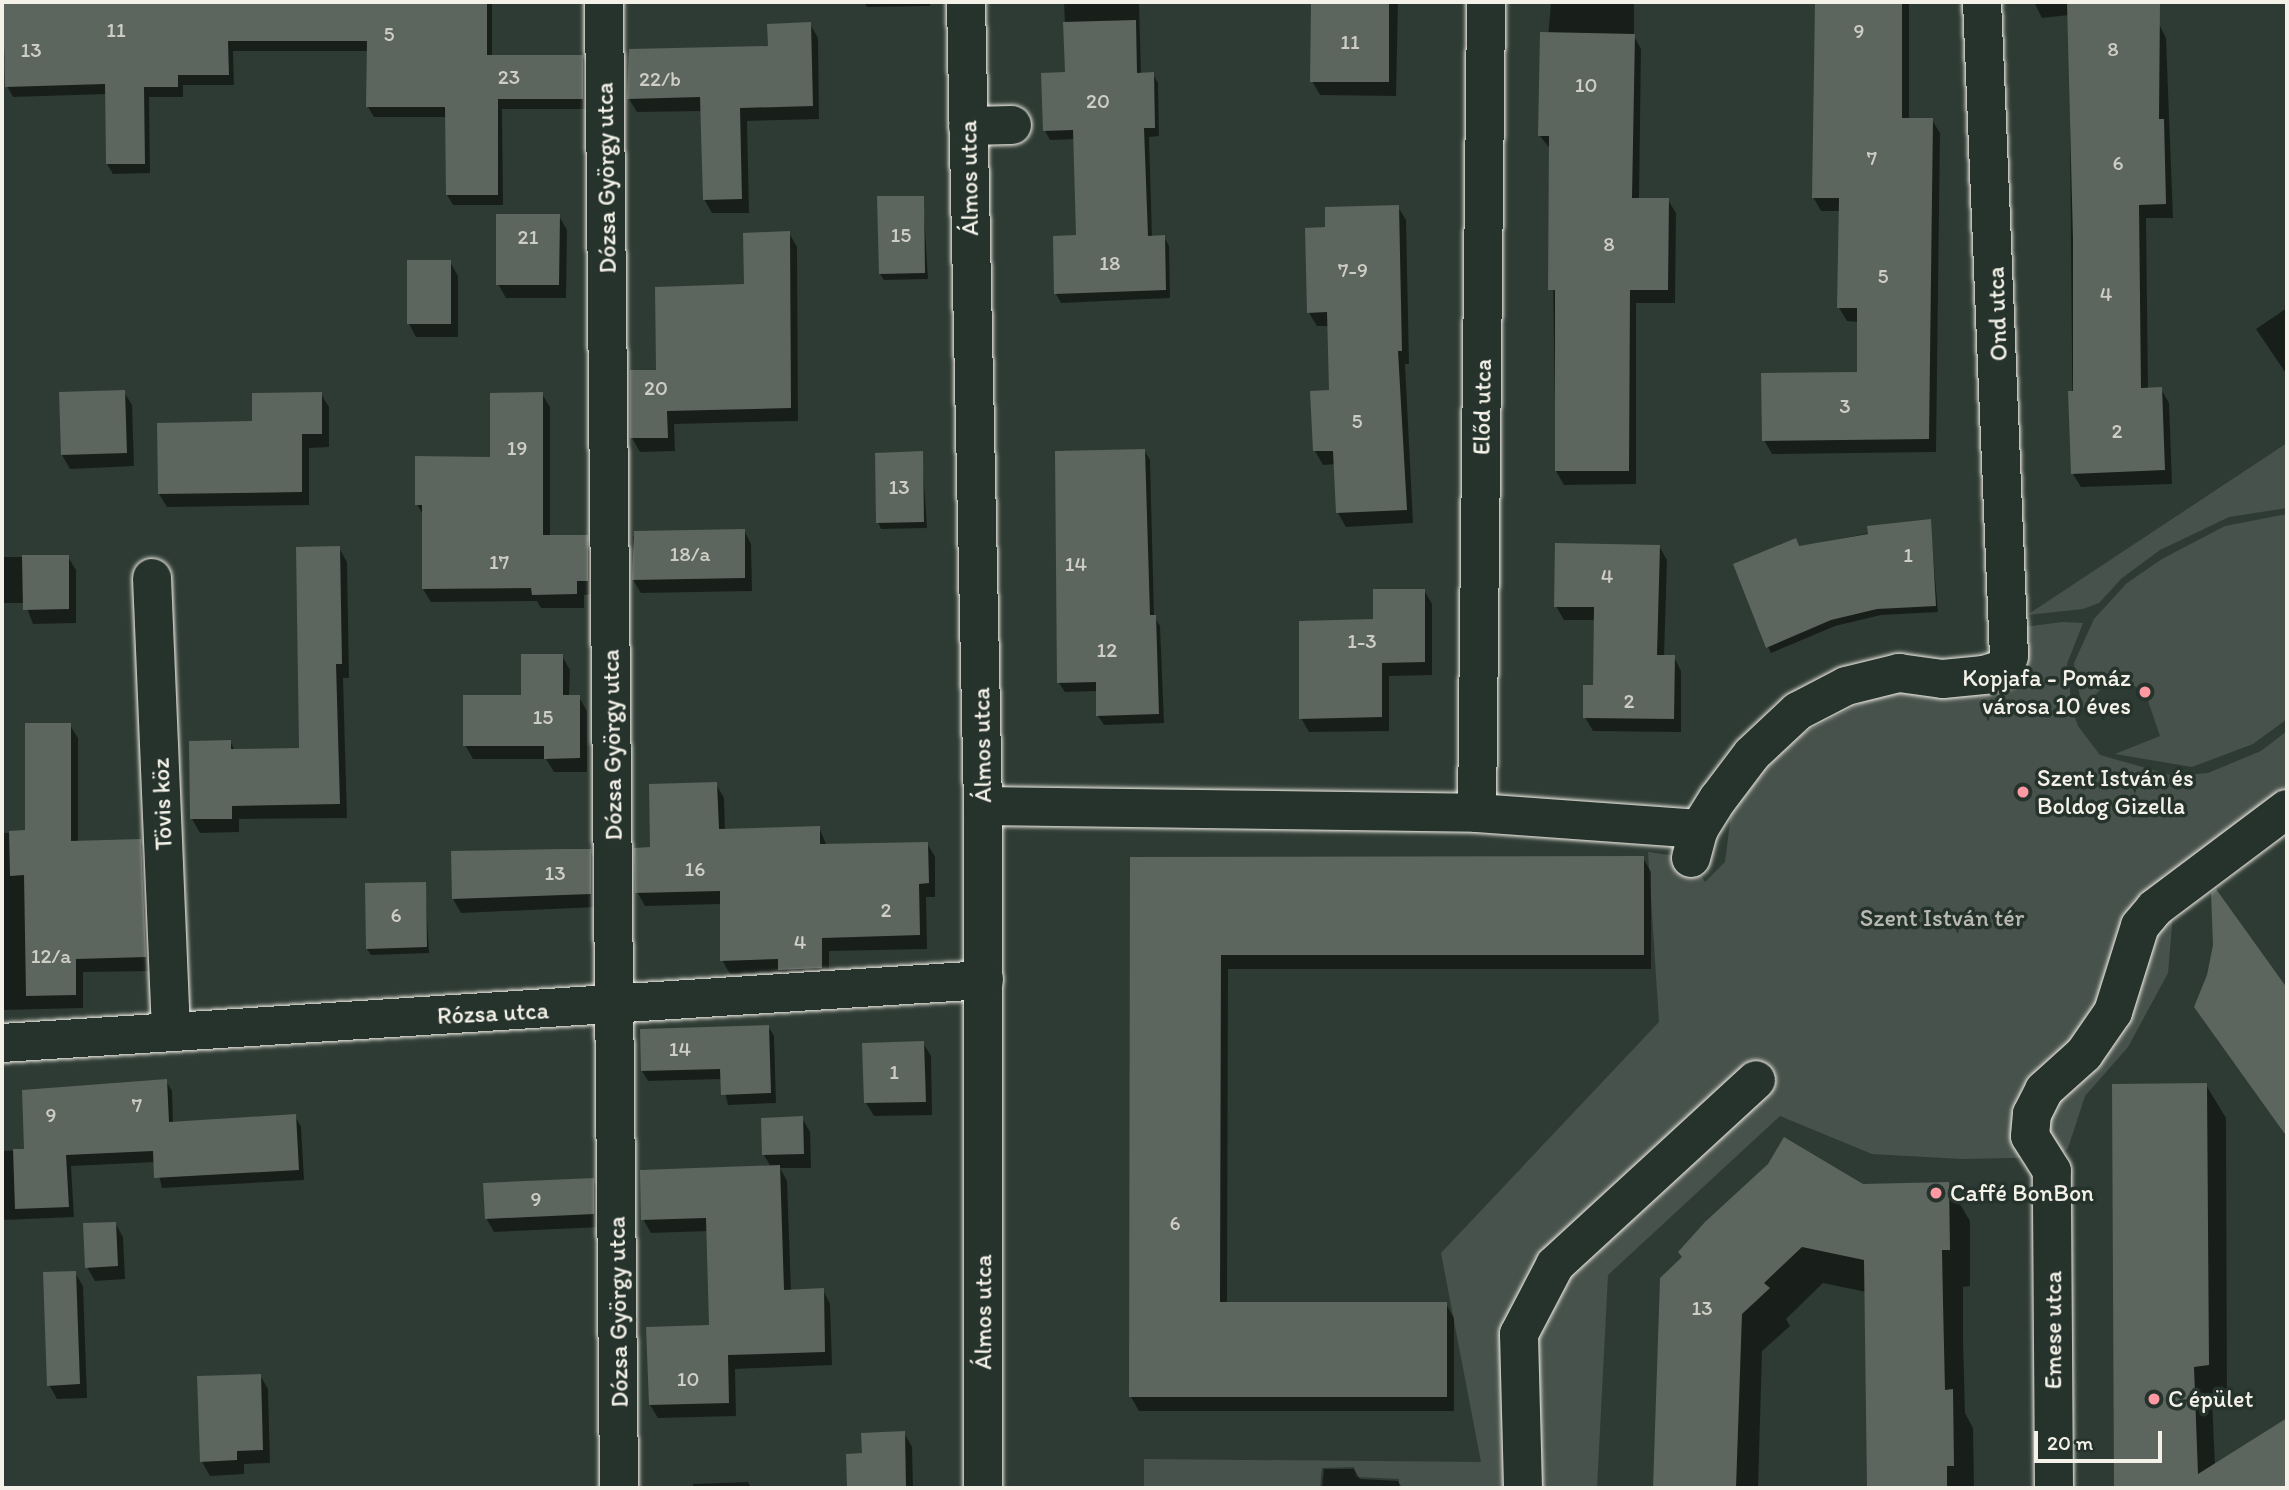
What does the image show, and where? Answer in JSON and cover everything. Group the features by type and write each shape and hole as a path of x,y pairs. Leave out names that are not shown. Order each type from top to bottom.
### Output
{"street":[{"name":"Dózsa György utca","path":"604,2 619,1488"},
{"name":"Álmos utca","path":"966,2 984,806 983,1488"},
{"name":"Előd utca","path":"1478,813 1486,2"},
{"name":"Ond utca","path":"1478,813 1695,844 1752,754 1798,711 1846,686 1899,673 1943,679 2004,668 2009,627 1982,2"},
{"path":"968,126 1012,125"},
{"name":"Tövis köz","path":"152,578 171,1030"},
{"path":"984,806 1478,813"},
{"name":"Emese utca","path":"2054,1488 2052,1171 2030,1136 2032,1114 2044,1090 2084,1054 2113,1012 2140,926 2155,908 2287,811"},
{"name":"Rózsa utca","path":"2,1043 171,1030 615,1006 984,980"},
{"path":"1523,1488 1519,1334 1548,1276 1555,1265 1756,1080"}],"green space":[{"path":"2287,443 2287,508 2229,517 2160,550 2122,578 2099,603 2083,609 2027,615"},
{"path":"2287,514 2287,719 2253,744 2192,767 2115,754 2160,736 2145,692 2114,675 2082,709 2074,663 2094,619 2127,583 2162,559 2225,526"},
{"name":"Szent István tér","path":"2062,622 2083,623 2067,664 2072,709 2078,726 2100,755 2174,776 2208,773 2261,751 2287,731 2287,818 2173,914 2168,973 2128,1047 2085,1096 2068,1148 2057,1157 1962,1159 1872,1154 1780,1116 1608,1275 1597,1488 1399,1488 1399,1479 1356,1477 1354,1467 1322,1468 1320,1488 1144,1488 1144,1459 1481,1462 1441,1253 1659,1022 1648,852 1691,858 1705,882 1725,862 1731,815 1784,743 1880,693 2000,692 2028,671 2021,638 2024,627"}],"building":[{"path":"3,2 487,2 487,55 583,55 583,99 498,99 498,195 446,195 445,107 366,107 367,41 228,41 229,75 178,75 178,87 144,87 145,164 106,164 105,84 5,87"},
{"path":"1311,2 1389,2 1389,82 1310,82"},
{"path":"1815,2 1902,2 1902,118 1933,118 1929,439 1762,441 1761,373 1857,372 1857,308 1837,308 1839,198 1812,198"},
{"path":"2067,2 2160,2 2159,119 2164,119 2166,204 2139,205 2141,388 2162,387 2165,470 2071,474 2068,391 2073,391 2073,240"},
{"path":"1136,20 1137,73 1154,72 1155,128 1144,128 1148,236 1165,235 1166,290 1054,294 1053,236 1076,235 1073,130 1043,131 1041,73 1065,72 1063,22"},
{"path":"811,22 813,106 740,108 742,199 703,200 700,97 627,99 629,49 768,46 767,24"},
{"path":"1540,32 1635,34 1632,198 1669,198 1668,290 1630,290 1629,471 1555,471 1555,290 1548,290 1549,136 1538,136"},
{"path":"877,196 924,196 925,273 879,274"},
{"path":"1399,205 1402,351 1398,351 1407,510 1336,513 1333,451 1313,451 1310,391 1329,390 1327,312 1307,313 1305,228 1325,227 1325,207"},
{"path":"496,214 560,214 559,285 496,285"},
{"path":"790,231 791,408 667,411 668,438 630,438 630,370 656,370 655,287 744,284 743,233"},
{"path":"407,260 451,260 451,324 407,324"},
{"path":"125,390 127,453 61,455 59,392"},
{"path":"322,392 322,434 302,434 302,492 158,494 157,423 252,421 252,393"},
{"path":"543,392 543,535 588,535 588,581 577,581 577,594 532,595 531,588 422,589 422,505 415,505 415,456 490,457 490,393"},
{"path":"1145,449 1150,615 1156,615 1159,714 1096,716 1096,682 1057,683 1055,451"},
{"path":"923,451 924,522 876,523 875,453"},
{"path":"1931,519 1936,606 1877,609 1831,620 1766,648 1733,564 1796,538 1799,546 1868,534 1867,526"},
{"path":"745,529 745,578 632,580 634,531"},
{"path":"1555,543 1660,545 1657,655 1675,655 1674,719 1583,718 1583,685 1593,685 1594,607 1554,607"},
{"path":"340,546 342,664 336,664 340,804 232,806 232,819 190,819 189,741 231,740 231,749 299,748 296,547"},
{"path":"22,555 69,555 69,609 23,610"},
{"path":"1373,589 1425,589 1425,662 1382,663 1382,717 1299,719 1299,621 1373,619"},
{"path":"521,654 563,654 563,695 580,695 580,758 544,759 544,746 463,746 463,695 521,695"},
{"path":"25,723 71,723 71,841 141,839 146,957 76,959 76,995 26,996 24,875 10,876 9,831 25,830"},
{"path":"717,782 719,829 820,826 820,844 928,842 929,883 919,884 920,935 822,938 822,968 778,970 778,959 720,961 720,891 635,893 634,848 650,847 649,784"},
{"path":"591,849 591,894 452,899 451,851"},
{"path":"1644,856 1644,955 1221,955 1220,1302 1447,1302 1447,1397 1129,1397 1130,857"},
{"path":"426,882 427,947 366,949 365,883"},
{"path":"2216,889 2287,988 2287,1137 2194,1007 2207,975 2213,945 2211,893"},
{"path":"769,1025 771,1093 721,1095 720,1069 641,1071 640,1029"},
{"path":"924,1041 926,1102 864,1103 862,1043"},
{"path":"167,1079 169,1122 296,1114 299,1170 154,1178 153,1151 66,1155 69,1207 15,1209 13,1149 24,1149 22,1090"},
{"path":"2207,1083 2209,1365 2194,1367 2198,1474 2287,1418 2287,1488 2114,1488 2112,1084"},
{"path":"803,1116 804,1154 762,1155 761,1118"},
{"path":"1784,1137 1863,1184 1949,1182 1950,1250 1942,1250 1945,1390 1953,1389 1954,1466 1947,1466 1947,1488 1867,1488 1864,1260 1802,1247 1764,1283 1770,1288 1742,1314 1736,1488 1653,1488 1660,1278 1682,1257 1678,1252 1705,1222 1768,1164"},
{"path":"780,1165 784,1290 824,1288 825,1352 728,1355 729,1403 649,1405 646,1327 709,1325 706,1218 641,1220 640,1170"},
{"path":"594,1178 594,1214 485,1219 483,1183"},
{"path":"116,1222 118,1266 85,1268 83,1223"},
{"path":"76,1271 80,1384 47,1386 43,1272"},
{"path":"261,1374 263,1450 237,1451 237,1460 200,1462 197,1376"},
{"path":"905,1431 906,1488 847,1488 846,1454 862,1453 861,1433"}],"place":[{"name":"Kopjafa - Pomáz városa 10 éves","path":"2145,692"},
{"name":"Szent István és Boldog Gizella","path":"2023,792"},
{"name":"Caffé BonBon","path":"1936,1193"},
{"name":"C épület","path":"2154,1399"}]}
